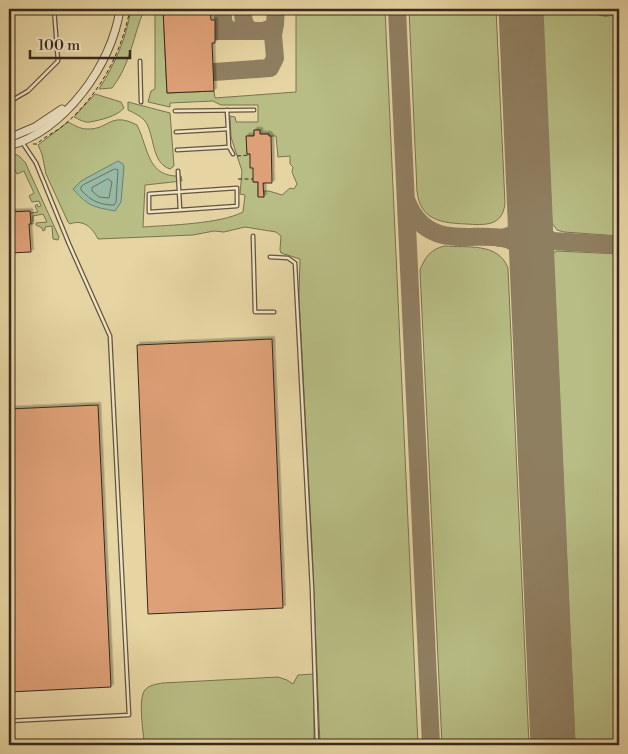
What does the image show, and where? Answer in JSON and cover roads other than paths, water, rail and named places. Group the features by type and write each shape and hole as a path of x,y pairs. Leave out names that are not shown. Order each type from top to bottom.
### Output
{"street":[{"path":"10,138 35,136 52,124 86,88 106,57 118,25 120,9"},
{"path":"9,146 20,138"}],"lane":[{"path":"9,102 28,91 58,61 54,9"},
{"path":"140,60 141,102"},
{"path":"227,110 229,147 234,156"},
{"path":"175,111 254,110"},
{"path":"176,132 228,129"},
{"path":"9,721 129,715 110,336 68,244 36,163 20,138"},
{"path":"177,150 229,147"},
{"path":"178,171 180,210"},
{"path":"237,188 237,206 180,210 149,212 149,194 237,188"},
{"path":"252,236 255,312 274,312"},
{"path":"270,257 288,258 295,263 312,589 317,745"}],"water":[{"path":"118,161 124,167 121,202 115,211 92,205 73,189 81,181"}],"waterway":[{"path":"573,9 606,16 619,13"}]}
